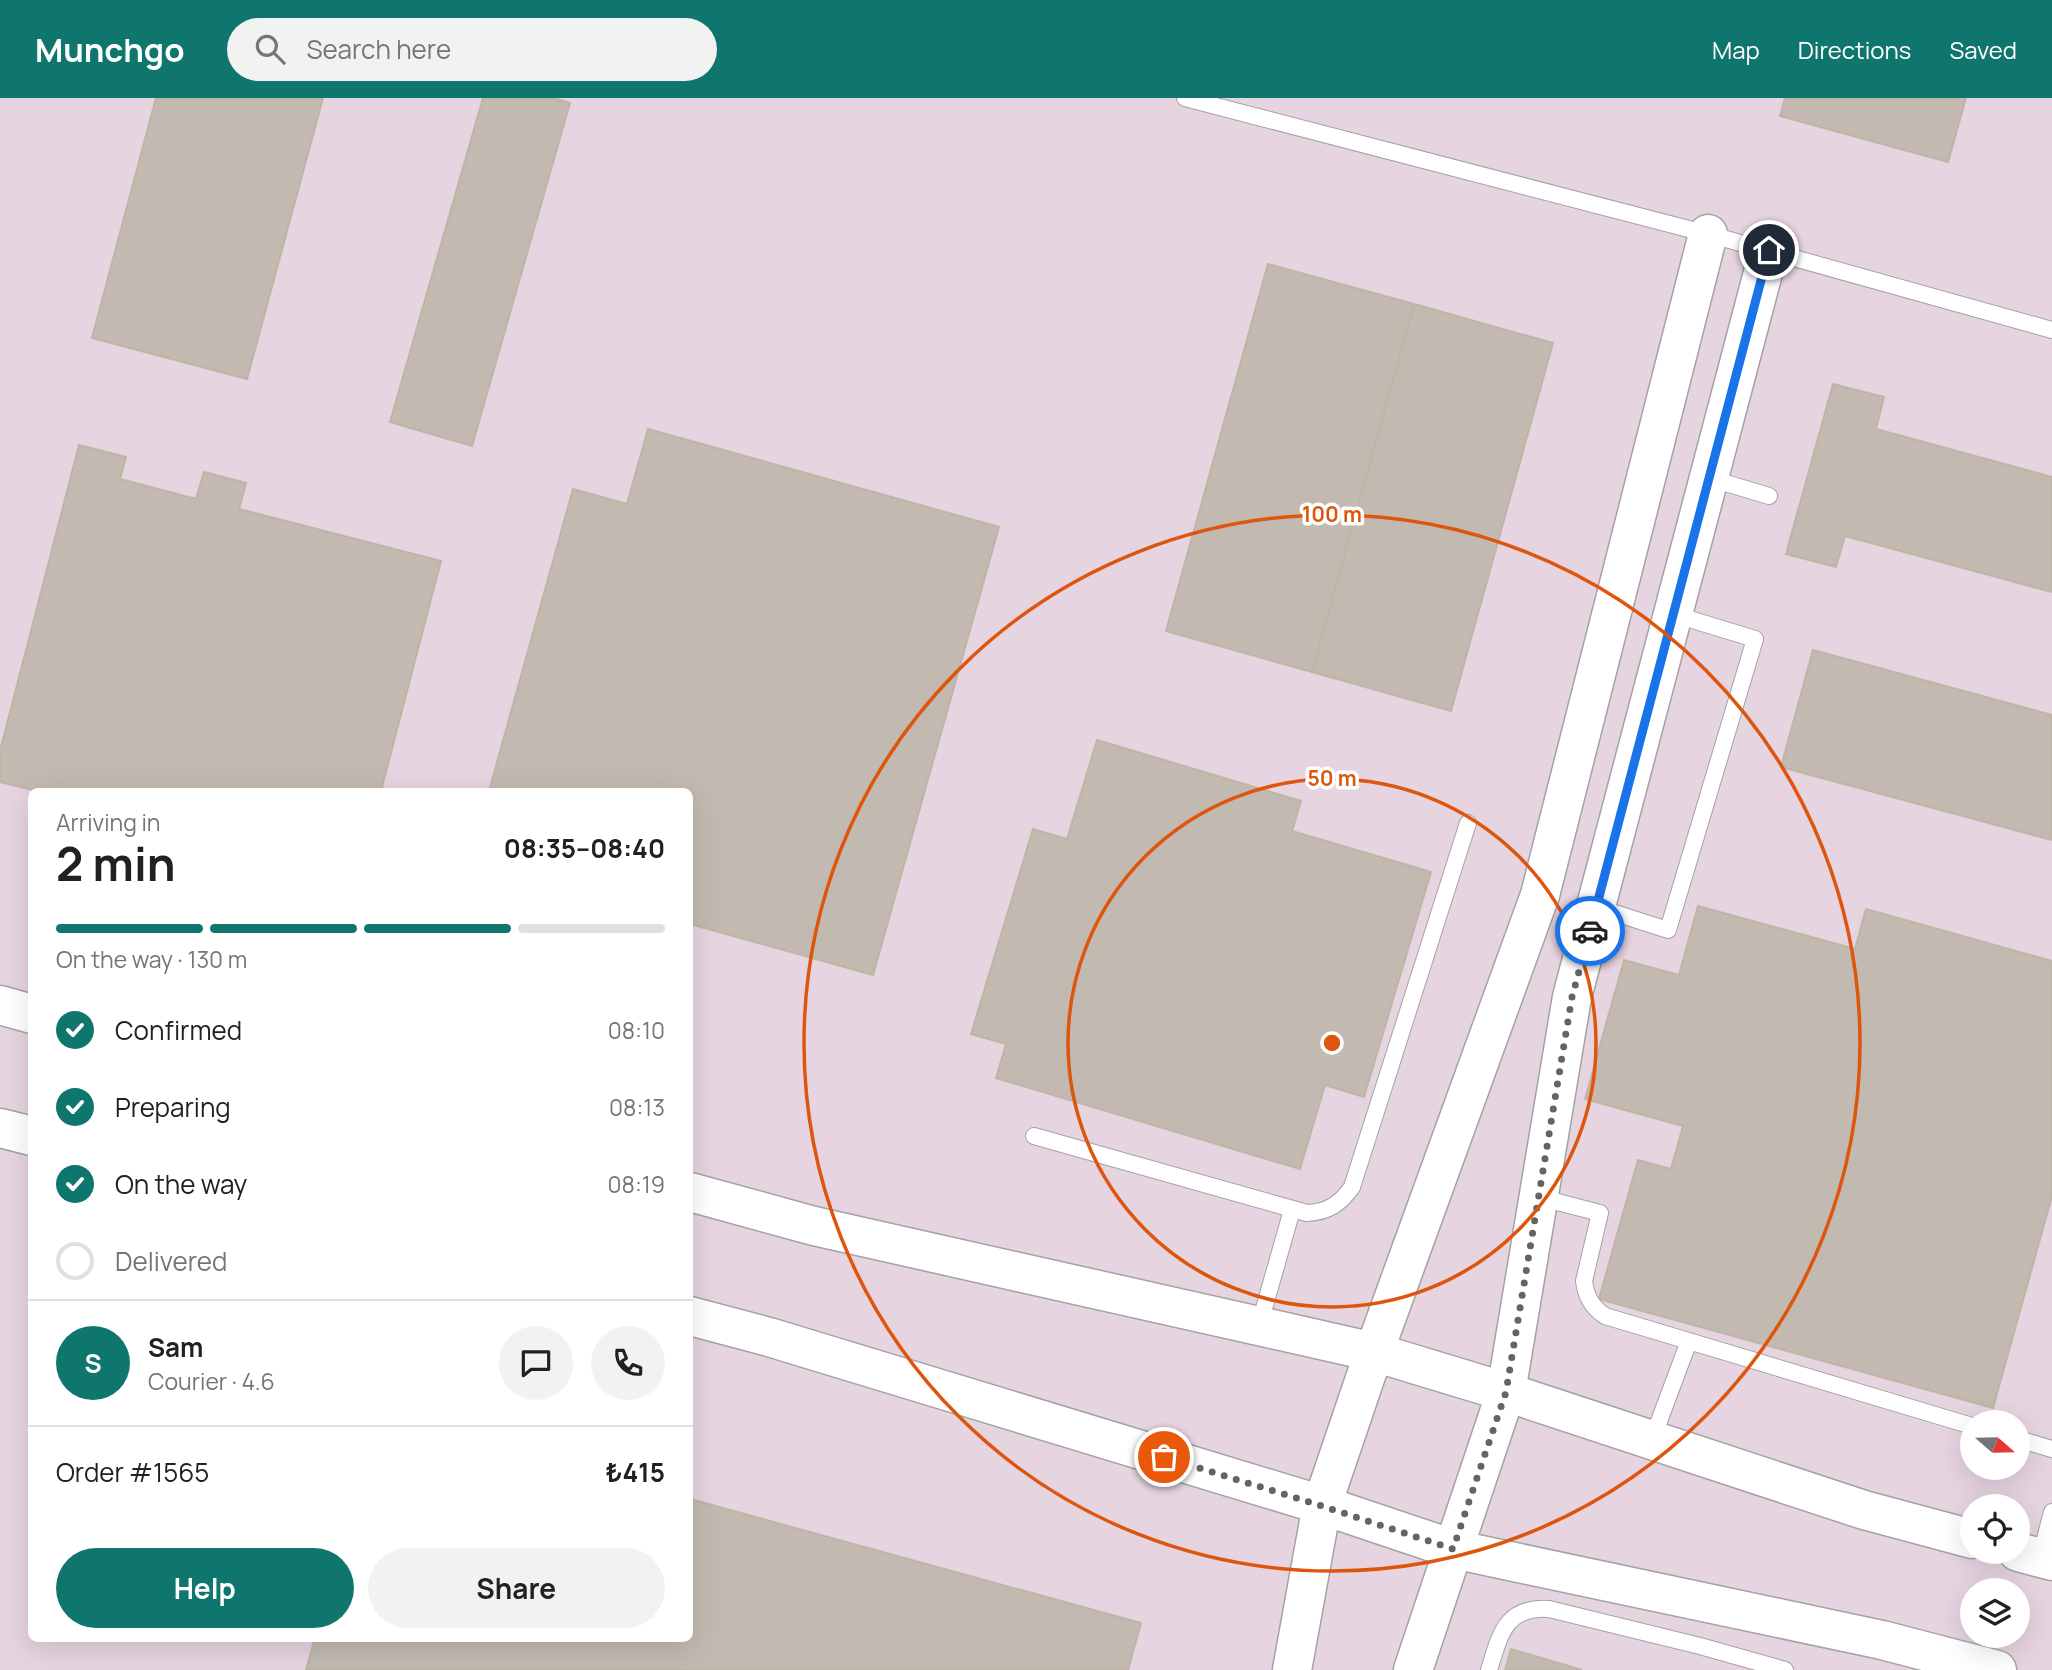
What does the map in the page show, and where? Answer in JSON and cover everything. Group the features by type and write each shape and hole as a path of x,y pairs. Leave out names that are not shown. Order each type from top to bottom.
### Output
{"street":[{"path":"1292,1670 1322,1506 1374,1352 1540,895 1708,234"},
{"path":"1413,1670 1506,1392 1572,997 1769,250"},
{"path":"0,1005 28,1013"},
{"path":"0,1128 28,1135"},
{"path":"693,1193 814,1226 1374,1352 1506,1392 1864,1510 1960,1536"},
{"path":"693,1317 795,1345 1322,1506 1453,1549 1882,1640 1997,1670"}],"lane":[{"path":"1185,98 1769,250 2052,330"},
{"path":"1709,478 1769,496"},
{"path":"1596,907 1668,930 1755,639 1673,614"},
{"path":"1034,1136 1292,1210 1319,1213 1331,1209 1343,1200 1352,1187 1468,823"},
{"path":"1538,1197 1600,1213 1584,1281 1585,1291 1596,1310 1605,1316 1960,1422"},
{"path":"1259,1326 1292,1210"},
{"path":"1652,1440 1689,1341"},
{"path":"2030,1443 2052,1449"},
{"path":"2036,1557 2052,1512"},
{"path":"1489,1670 1503,1628 1522,1612 1535,1608 1549,1609 1687,1643 1785,1670"}],"shaded area":[{"path":"0,98 2052,98 2052,1670 0,1670"}],"building":[{"path":"156,98 323,98 247,379 92,338"},
{"path":"483,98 553,98 570,103 472,446 390,422"},
{"path":"1785,98 1966,98 1948,162 1780,116"},
{"path":"1268,264 1414,304 1312,672 1166,631"},
{"path":"1414,304 1553,343 1451,711 1312,672"},
{"path":"1833,384 1884,397 1876,429 2052,477 2052,592 1845,536 1836,567 1786,554"},
{"path":"648,429 999,527 873,975 693,925 693,788 490,788 573,489 627,504"},
{"path":"79,445 126,457 120,479 196,499 204,472 246,483 239,509 441,561 382,788 28,789 0,782 0,751"},
{"path":"1813,650 2052,715 2052,840 1781,767"},
{"path":"1097,740 1301,801 1292,831 1431,872 1364,1097 1325,1085 1300,1169 996,1078 1006,1044 971,1034 1033,829 1067,839"},
{"path":"1698,906 1855,949 1866,909 2052,961 2052,1196 1993,1408 1599,1299 1638,1160 1671,1169 1683,1126 1585,1099 1624,960 1679,975"},
{"path":"693,1500 1141,1623 1128,1670 306,1670 314,1642 693,1642"},
{"path":"1511,1649 1582,1670 1505,1670"}],"way so far":[{"path":"1164,1457 1453,1549 1506,1392 1572,997 1590,931"}],"route":[{"path":"1590,931 1769,250"}]}
